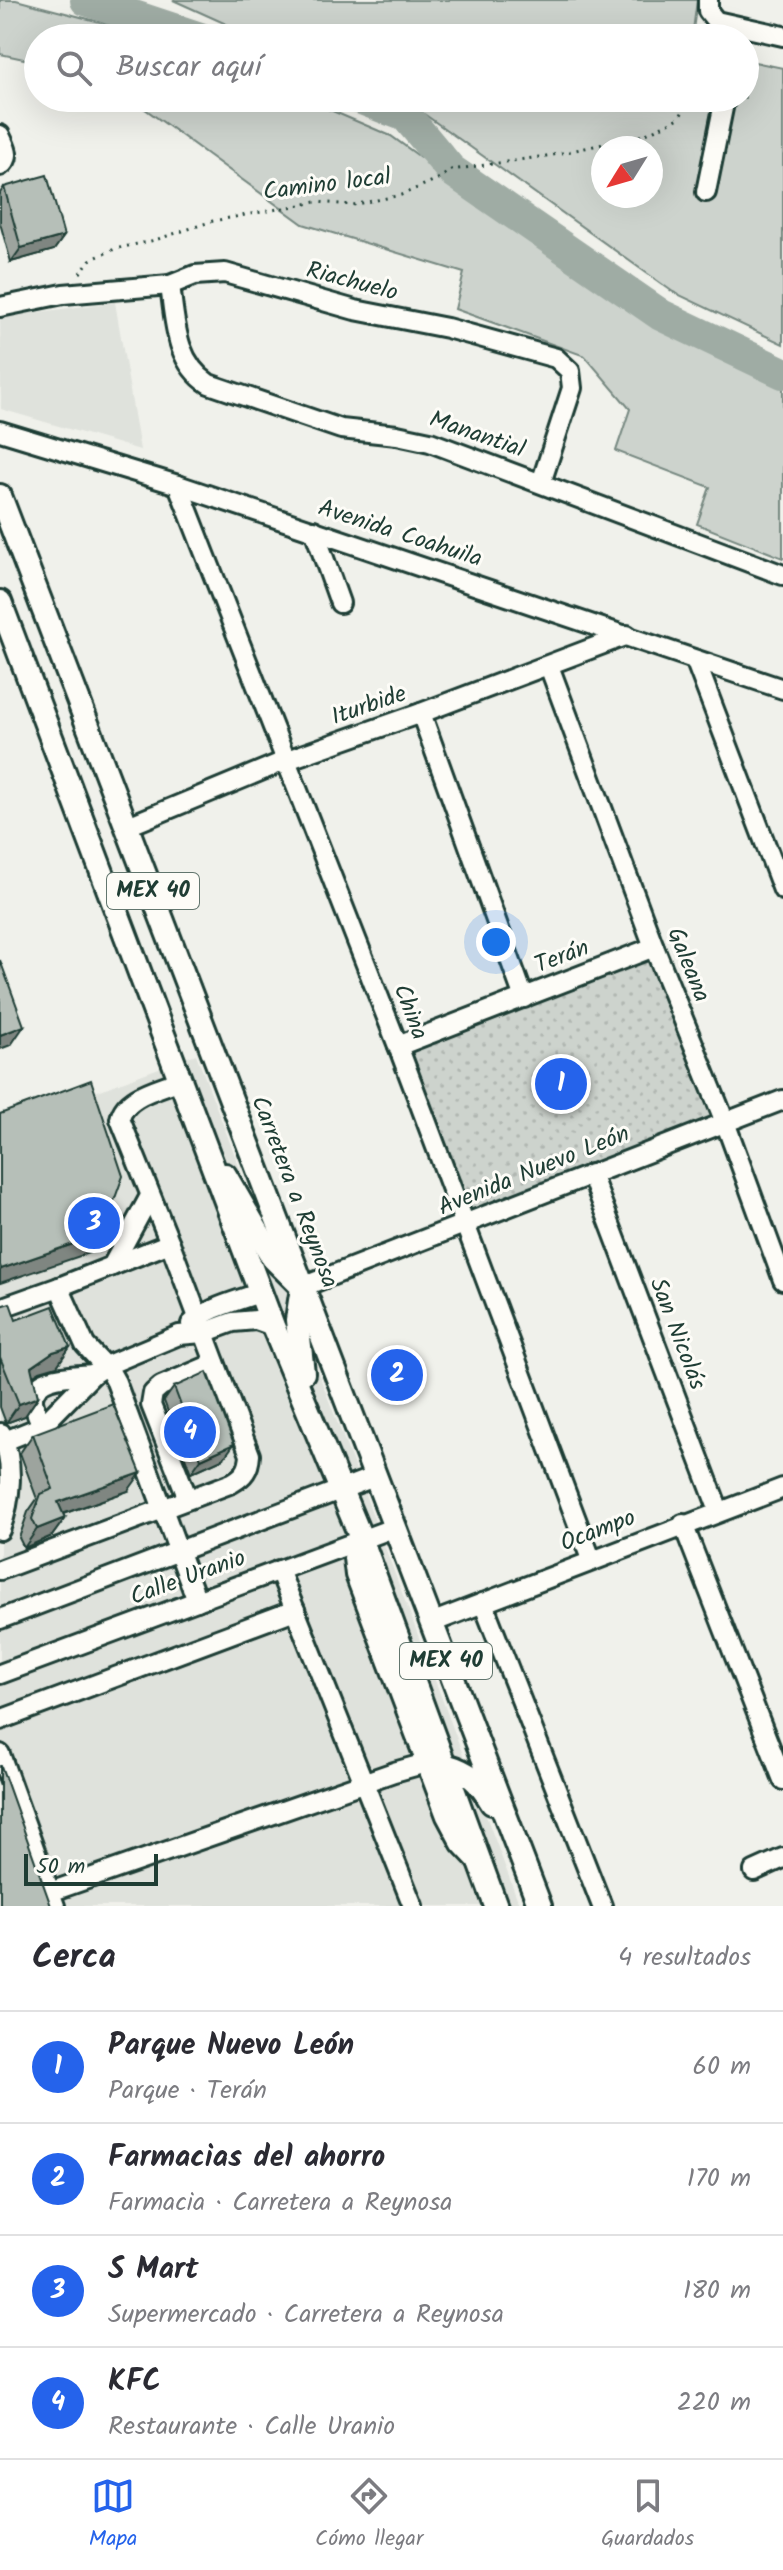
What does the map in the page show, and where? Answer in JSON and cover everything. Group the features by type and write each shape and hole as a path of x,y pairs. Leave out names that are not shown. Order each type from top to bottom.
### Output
{"main road":[{"name":"Carretera a Reynosa","path":"0,496 540,1906"},
{"name":"MEX 40","path":"0,602 273,1326 361,1538 436,1764 483,1867 496,1906"},
{"path":"208,1157 239,1194 273,1258 302,1287 297,1320 307,1405"},
{"path":"436,1764 469,1773 481,1784 517,1845"}],"street":[{"path":"710,8 723,24"},
{"path":"759,34 783,36"},
{"path":"706,192 722,112"},
{"path":"0,135 8,155 0,166"},
{"name":"Riachuelo","path":"0,307 63,294 170,285 195,275 225,273 355,310 447,328 556,358 570,371 572,388 541,483"},
{"name":"Manantial","path":"170,285 178,342 187,364 197,377 209,384 341,429 430,442 783,575"},
{"name":"Avenida Coahuila","path":"0,431 178,485 783,689"},
{"name":"China","path":"178,485 398,1046 591,1559"},
{"path":"314,530 340,603"},
{"name":"Iturbide","path":"128,826 287,760 627,635"},
{"path":"696,662 783,890"},
{"name":"Galeana","path":"549,666 783,1280"},
{"path":"421,713 524,998"},
{"name":"Terán","path":"398,1046 654,947"},
{"path":"0,1570 232,1483 250,1465 250,1455 170,1243 122,1129 122,1112 133,1100 180,1080"},
{"name":"Avenida Nuevo León","path":"302,1287 783,1100"},
{"name":"San Nicolás","path":"591,1174 719,1511"},
{"path":"112,1266 150,1196"},
{"path":"0,1308 170,1243"},
{"path":"59,1287 78,1334 99,1370 116,1382 197,1601"},
{"path":"42,1426 33,1401 42,1383 99,1370 201,1325 261,1292"},
{"path":"201,1325 246,1319 273,1326"},
{"path":"188,1499 151,1405 153,1393 161,1386 215,1363"},
{"path":"0,1530 8,1508 11,1484 2,1438 42,1426 99,1370"},
{"name":"Calle Uranio","path":"0,1619 374,1477"},
{"name":"Ocampo","path":"431,1623 591,1559 783,1488"},
{"path":"683,1524 783,1780"},
{"name":"Calle Uranio","path":"0,1674 393,1528"},
{"path":"279,1570 413,1906"},
{"path":"483,1603 602,1906"},
{"path":"0,1720 295,1610"},
{"path":"0,1754 52,1899 363,1783 436,1764"},
{"path":"754,1871 783,1858"}],"path":[{"name":"Camino local","path":"63,294 90,260 115,249 249,212 316,202 353,205 401,195 451,170 553,155 644,135 679,118 683,112"}],"shaded area":[{"path":"0,0 16,0 108,24 24,24 24,59 0,54"},
{"path":"173,0 697,0 694,24 226,24"},
{"path":"759,63 783,68 783,344 673,292 421,112 759,112"},
{"path":"149,112 335,112 391,136 642,318 783,385 783,558 697,524 710,487 616,451 630,409 585,356 455,309 464,273 303,224"},
{"path":"115,302 140,450 1,409 0,317"},
{"path":"654,947 725,1122 464,1224 398,1046"},
{"path":"196,1054 520,1906 0,1906 0,1128"}],"building":[{"path":"47,175 64,236 21,248 4,187"},
{"path":"0,960 24,1026 0,1035"},
{"path":"91,1080 123,1176 102,1234 1,1269 0,1114"},
{"path":"10,1303 16,1320 53,1306 70,1347 53,1352 31,1367 38,1397 19,1404 0,1357 0,1306"},
{"path":"207,1372 234,1444 201,1459 174,1387"},
{"path":"113,1404 141,1473 58,1502 65,1518 37,1529 32,1519 41,1494 53,1489 33,1434"},
{"path":"1,1766 51,1906 0,1906"}],"waterway":[{"path":"86,0 158,24"},
{"path":"396,112 406,116 451,170 661,315 783,373"}],"place":[{"name":"Parque Nuevo León","path":"561,1084"},
{"name":"S Mart","path":"94,1223"},
{"name":"Farmacias del ahorro","path":"397,1375"},
{"name":"KFC","path":"190,1432"}]}
